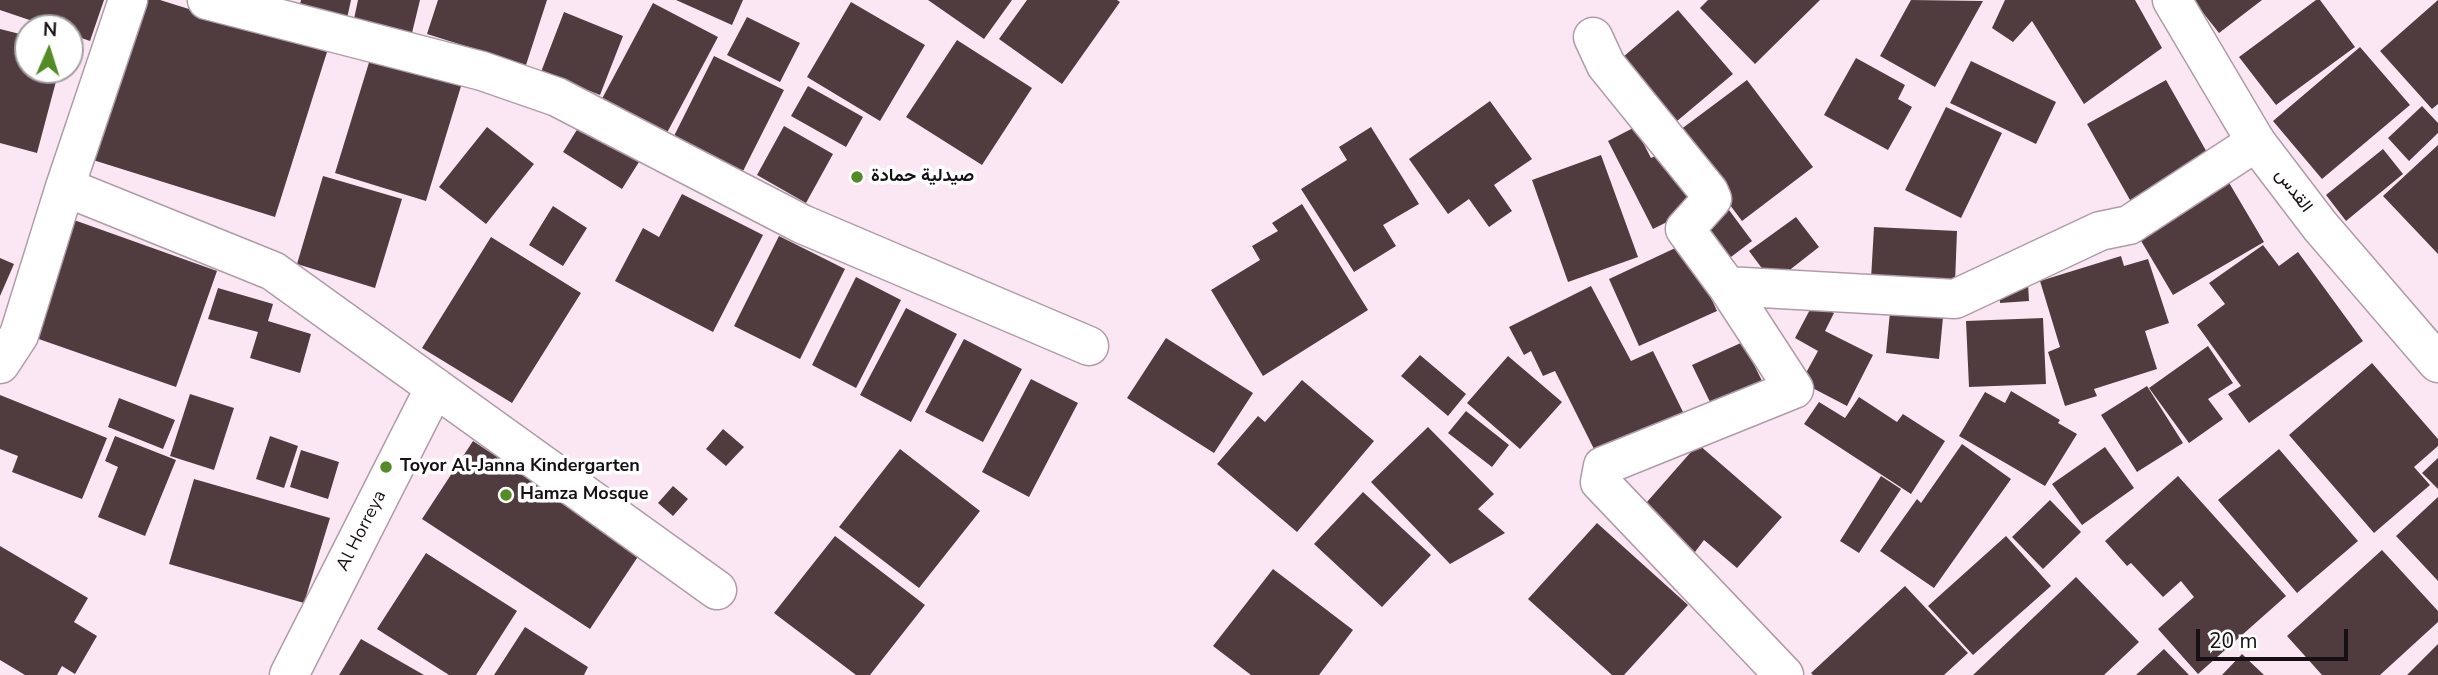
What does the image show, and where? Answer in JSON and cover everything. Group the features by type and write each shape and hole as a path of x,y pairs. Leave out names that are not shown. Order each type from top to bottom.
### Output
{"street":[{"path":"0,364 19,335 128,0"},
{"path":"207,0 482,71 557,97 802,224 1089,346"},
{"name":"القدس","path":"2172,0 2256,142 2320,226 2438,363"},
{"path":"1593,37 1605,65 1709,192 1712,199 1685,229 1727,286 1794,389 1603,466 1600,482 1784,675"},
{"path":"1727,286 1955,299 2101,231 2129,225 2256,142"},
{"path":"65,187 273,271 717,590"},
{"name":"Al Horreya","path":"289,675 435,387"}],"building":[{"path":"0,0 104,0 90,41 84,39 84,14 14,15 0,10"},
{"path":"143,0 160,0 327,52 275,217 93,160"},
{"path":"301,0 351,0 346,23 298,12"},
{"path":"358,0 420,0 412,33 354,19"},
{"path":"438,0 547,0 526,65 427,34"},
{"path":"676,0 743,0 732,25"},
{"path":"928,0 1012,0 984,39"},
{"path":"1027,0 1120,2 1062,84 999,39"},
{"path":"1708,0 1820,0 1755,64 1700,8"},
{"path":"1911,0 1983,1 1935,87 1880,56"},
{"path":"2005,0 2135,0 2162,48 2084,104 2032,21 2013,42 1992,28"},
{"path":"2193,0 2262,0 2219,33"},
{"path":"2316,0 2320,0 2355,47 2276,105 2239,57"},
{"path":"2438,0 2438,104 2432,109 2380,51"},
{"path":"851,2 925,45 880,121 807,77"},
{"path":"653,3 718,37 661,144 596,110"},
{"path":"1678,10 1733,74 1664,132 1609,69"},
{"path":"564,12 623,36 600,95 541,72"},
{"path":"747,17 800,43 780,82 727,55"},
{"path":"0,29 14,32 14,84 55,84 37,153 0,143"},
{"path":"957,40 1032,88 982,165 906,117"},
{"path":"2360,47 2410,105 2322,179 2273,121"},
{"path":"371,56 462,83 426,201 335,173"},
{"path":"714,56 784,90 738,181 669,146"},
{"path":"1856,58 1905,85 1898,99 1912,107 1888,150 1824,115"},
{"path":"1971,61 2056,102 2036,144 1950,103"},
{"path":"1747,80 1813,167 1742,221 1676,133"},
{"path":"2166,80 2213,163 2134,207 2087,124"},
{"path":"808,86 863,117 846,147 791,116"},
{"path":"1490,101 1532,159 1494,185 1512,211 1489,227 1469,199 1448,214 1409,159"},
{"path":"2422,106 2438,123 2438,133 2409,161 2388,138"},
{"path":"1946,107 2002,133 1961,218 1905,190"},
{"path":"585,117 644,154 622,189 563,152"},
{"path":"784,126 833,154 806,203 757,175"},
{"path":"487,127 534,164 486,224 439,187"},
{"path":"1371,127 1419,204 1383,225 1396,246 1354,272 1301,189 1347,160 1339,147"},
{"path":"1635,127 1651,158 1668,150 1703,204 1653,229 1608,141"},
{"path":"2438,145 2438,254 2383,196"},
{"path":"2383,149 2403,174 2346,221 2326,195"},
{"path":"1601,155 1638,257 1568,282 1532,180"},
{"path":"323,176 402,199 375,288 297,264"},
{"path":"2228,181 2264,242 2173,295 2137,234"},
{"path":"682,194 763,235 713,332 615,281 643,228 659,237"},
{"path":"1302,204 1368,310 1263,376 1211,290 1260,260 1252,246 1278,231 1272,223"},
{"path":"553,206 587,228 563,266 529,245"},
{"path":"1726,206 1752,241 1727,260 1700,225"},
{"path":"1796,217 1819,247 1773,283 1749,251"},
{"path":"74,220 217,271 176,387 33,337"},
{"path":"1874,227 1957,231 1955,283 1871,279"},
{"path":"779,236 845,269 800,359 734,326"},
{"path":"491,237 581,293 512,403 422,348"},
{"path":"1686,243 1717,311 1639,346 1609,279"},
{"path":"2263,245 2279,266 2298,252 2363,341 2249,423 2228,394 2241,386 2197,325 2225,304 2209,283"},
{"path":"2121,256 2124,266 2148,259 2169,323 2145,331 2157,369 2094,389 2097,396 2065,406 2048,352 2060,347 2040,281"},
{"path":"0,258 14,264 0,296"},
{"path":"856,277 901,300 856,388 812,365"},
{"path":"2028,283 2029,301 2000,303 1999,285"},
{"path":"1591,286 1631,361 1653,351 1684,414 1598,457 1555,371 1543,376 1531,351 1524,355 1509,327"},
{"path":"218,288 273,304 268,321 311,334 300,373 250,358 258,332 208,319"},
{"path":"1814,302 1834,313 1825,331 1873,355 1847,406 1801,382 1818,351 1795,338"},
{"path":"1891,302 1944,307 1939,359 1886,353"},
{"path":"906,308 957,334 911,422 860,395"},
{"path":"2043,318 2046,384 1969,387 1966,321"},
{"path":"1166,338 1253,393 1214,453 1127,398"},
{"path":"964,339 1022,369 983,442 925,412"},
{"path":"1743,342 1763,383 1712,406 1692,365"},
{"path":"2208,346 2233,383 2208,399 2223,419 2189,443 2149,388"},
{"path":"1420,355 1466,394 1448,416 1401,376"},
{"path":"1508,356 1562,402 1520,449 1467,403"},
{"path":"2372,363 2438,439 2438,446 2414,467 2430,485 2374,533 2289,435"},
{"path":"1031,379 1078,403 1029,497 982,472"},
{"path":"1302,380 1374,441 1297,532 1217,464 1258,416 1265,422"},
{"path":"2147,386 2183,443 2137,472 2101,415"},
{"path":"2011,391 2060,420 2058,423 2077,434 2045,486 1959,436 1985,392 2005,403"},
{"path":"190,394 234,408 214,470 170,456"},
{"path":"0,395 107,438 82,499 12,472 18,456 0,449"},
{"path":"1859,397 1897,422 1903,414 1945,441 1911,494 1804,424 1819,402 1845,418"},
{"path":"119,398 175,420 163,449 108,427"},
{"path":"1466,411 1509,445 1492,467 1448,433"},
{"path":"1428,427 1494,494 1478,509 1505,533 1450,564 1371,482"},
{"path":"723,429 744,447 726,466 706,449"},
{"path":"115,436 176,460 145,536 98,517 118,467 105,461"},
{"path":"270,436 298,446 284,488 256,479"},
{"path":"473,441 641,552 590,629 422,519"},
{"path":"1698,444 1782,517 1737,568 1704,540 1692,556 1639,511"},
{"path":"1962,444 2011,479 1934,588 1880,551 1917,499 1921,503"},
{"path":"2105,447 2134,488 2082,525 2052,484"},
{"path":"900,449 980,511 919,588 839,527"},
{"path":"2279,449 2358,541 2297,593 2218,500"},
{"path":"301,450 339,462 328,499 290,487"},
{"path":"2438,458 2438,489 2422,473"},
{"path":"1881,476 1901,489 1859,553 1840,541"},
{"path":"2178,476 2286,596 2198,674 2158,629 2194,597 2181,581 2163,597 2131,563 2127,566 2105,541"},
{"path":"194,479 330,518 304,603 169,564"},
{"path":"673,486 688,499 673,516 658,503"},
{"path":"1363,492 1431,555 1382,607 1314,544"},
{"path":"2438,497 2438,581 2396,536"},
{"path":"2050,500 2081,532 2043,569 2012,537"},
{"path":"1597,523 1688,605 1624,675 1612,675 1528,599"},
{"path":"835,536 925,605 870,675 856,675 774,613"},
{"path":"2006,536 2051,586 1973,655 1928,606"},
{"path":"0,546 88,598 74,622 97,636 75,674 62,666 57,675 25,675 0,660"},
{"path":"2382,550 2438,611 2438,622 2380,675 2322,675 2287,636"},
{"path":"426,553 517,611 476,675 449,675 377,629"},
{"path":"1273,569 1353,630 1319,675 1251,675 1213,646"},
{"path":"2076,577 2139,642 2104,675 1973,675"},
{"path":"1905,586 1968,653 1944,675 1811,673"},
{"path":"525,627 588,667 584,675 494,675"},
{"path":"361,639 424,675 339,675"},
{"path":"2438,644 2438,675 2407,675"},
{"path":"2164,649 2189,675 2136,675"},
{"path":"2242,654 2264,675 2222,675"}],"place":[{"name":"صيدلية حمادة","path":"857,177"},
{"name":"Toyor Al-Janna Kindergarten","path":"386,467"},
{"name":"Hamza Mosque","path":"506,495"}]}
